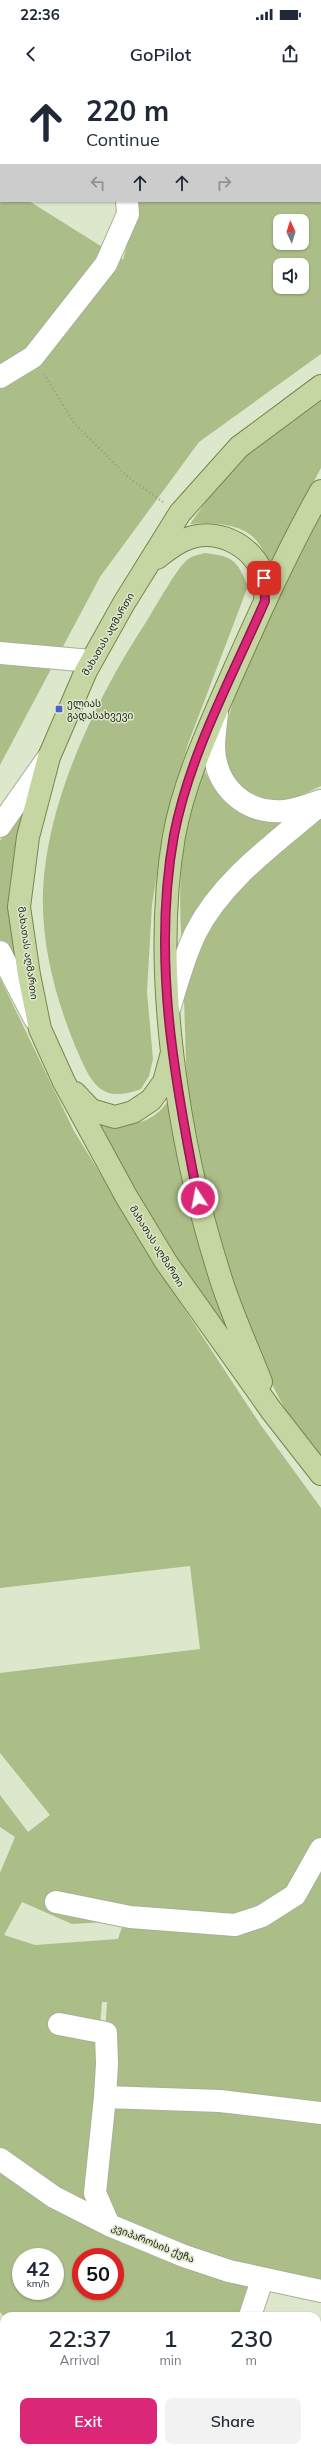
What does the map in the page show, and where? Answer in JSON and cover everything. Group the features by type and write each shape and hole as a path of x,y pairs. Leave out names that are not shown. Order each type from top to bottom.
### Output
{"main road":[{"name":"მახათას აღმართი","path":"321,386 239,447 180,513 91,661 49,757 28,837 20,907 29,975 40,1029 64,1082 126,1196 166,1262 271,1410 321,1474"},
{"name":"მახათას აღმართი","path":"271,1410 217,1266 198,1198 184,1127 172,1052 166,973 166,896 175,834 192,772 218,708 265,601 298,532 321,491"},
{"path":"151,562 183,540 207,534 231,539 252,554 264,578 265,601"},
{"path":"64,1082 90,1110 115,1117 133,1112 151,1100 164,1082 172,1052"}],"street":[{"path":"3,371 33,357 106,264 133,205"},
{"path":"0,653 91,661"},
{"path":"218,708 214,747 218,773 233,796 257,810 285,811 321,801"},
{"path":"0,826 49,757"},
{"path":"169,1009 189,949 197,931 214,904 255,861 321,804"},
{"path":"0,952 40,1029"},
{"path":"56,1902 130,1917 235,1925 262,1916 295,1895 321,1850"},
{"path":"59,2024 106,2033 105,2097 95,2193 109,2225"},
{"path":"105,2097 220,2101 321,2113"},
{"name":"კვიპაროსის ქუჩა","path":"0,2160 54,2197 109,2225 184,2256 262,2280 321,2292"},
{"path":"251,2312 262,2280"}],"path":[{"path":"33,357 74,423 128,477 180,513"}],"green space":[{"path":"0,202 31,202 123,260 138,202 321,202 321,354 199,442 100,577 0,765"},
{"path":"321,374 321,468 270,563 257,541 242,530 224,525 206,523 190,524 216,487"},
{"path":"321,513 321,786 287,802 261,803 237,788 222,768 220,744 236,693 275,595"},
{"path":"204,553 222,556 233,561 241,570 248,586 188,744 165,823 152,905 147,992 153,1059 149,1076 141,1089 128,1093 109,1093 95,1084 89,1076 71,1036 57,995 48,954 43,912 43,891 47,856 54,820 65,784 78,749 111,680 178,571 189,559"},
{"path":"203,769 224,800 244,815 257,819 270,819 307,813 182,946 180,899 183,856 190,814"},
{"path":"36,784 19,970 7,946 0,939 0,841"},
{"path":"321,817 321,1455 306,1436 299,1436 256,1354 222,1274 187,1095 184,999 186,967 220,902"},
{"path":"0,978 74,1131 168,1284 260,1424 321,1508 321,2291 262,2280 251,2312 0,2312 0,2159 108,2224 95,2193 107,2002 102,2002 87,2190 101,2215 0,2152 0,1873 15,1837 0,1827 0,1795 28,1832 50,1815 0,1753 0,1673 200,1649 190,1566 0,1588","holes":["22,1902 72,1924 124,1921 118,1939 35,1945 4,1935"]},
{"path":"171,1096 231,1338 180,1265 96,1124 119,1125 140,1122 157,1113"}],"place":[{"name":"ელიას გადასახვევი","path":"59,709"}],"route":[{"path":"198,1198 184,1127 172,1052 166,973 166,896 175,834 192,772 210,725 265,601 264,578"}]}
